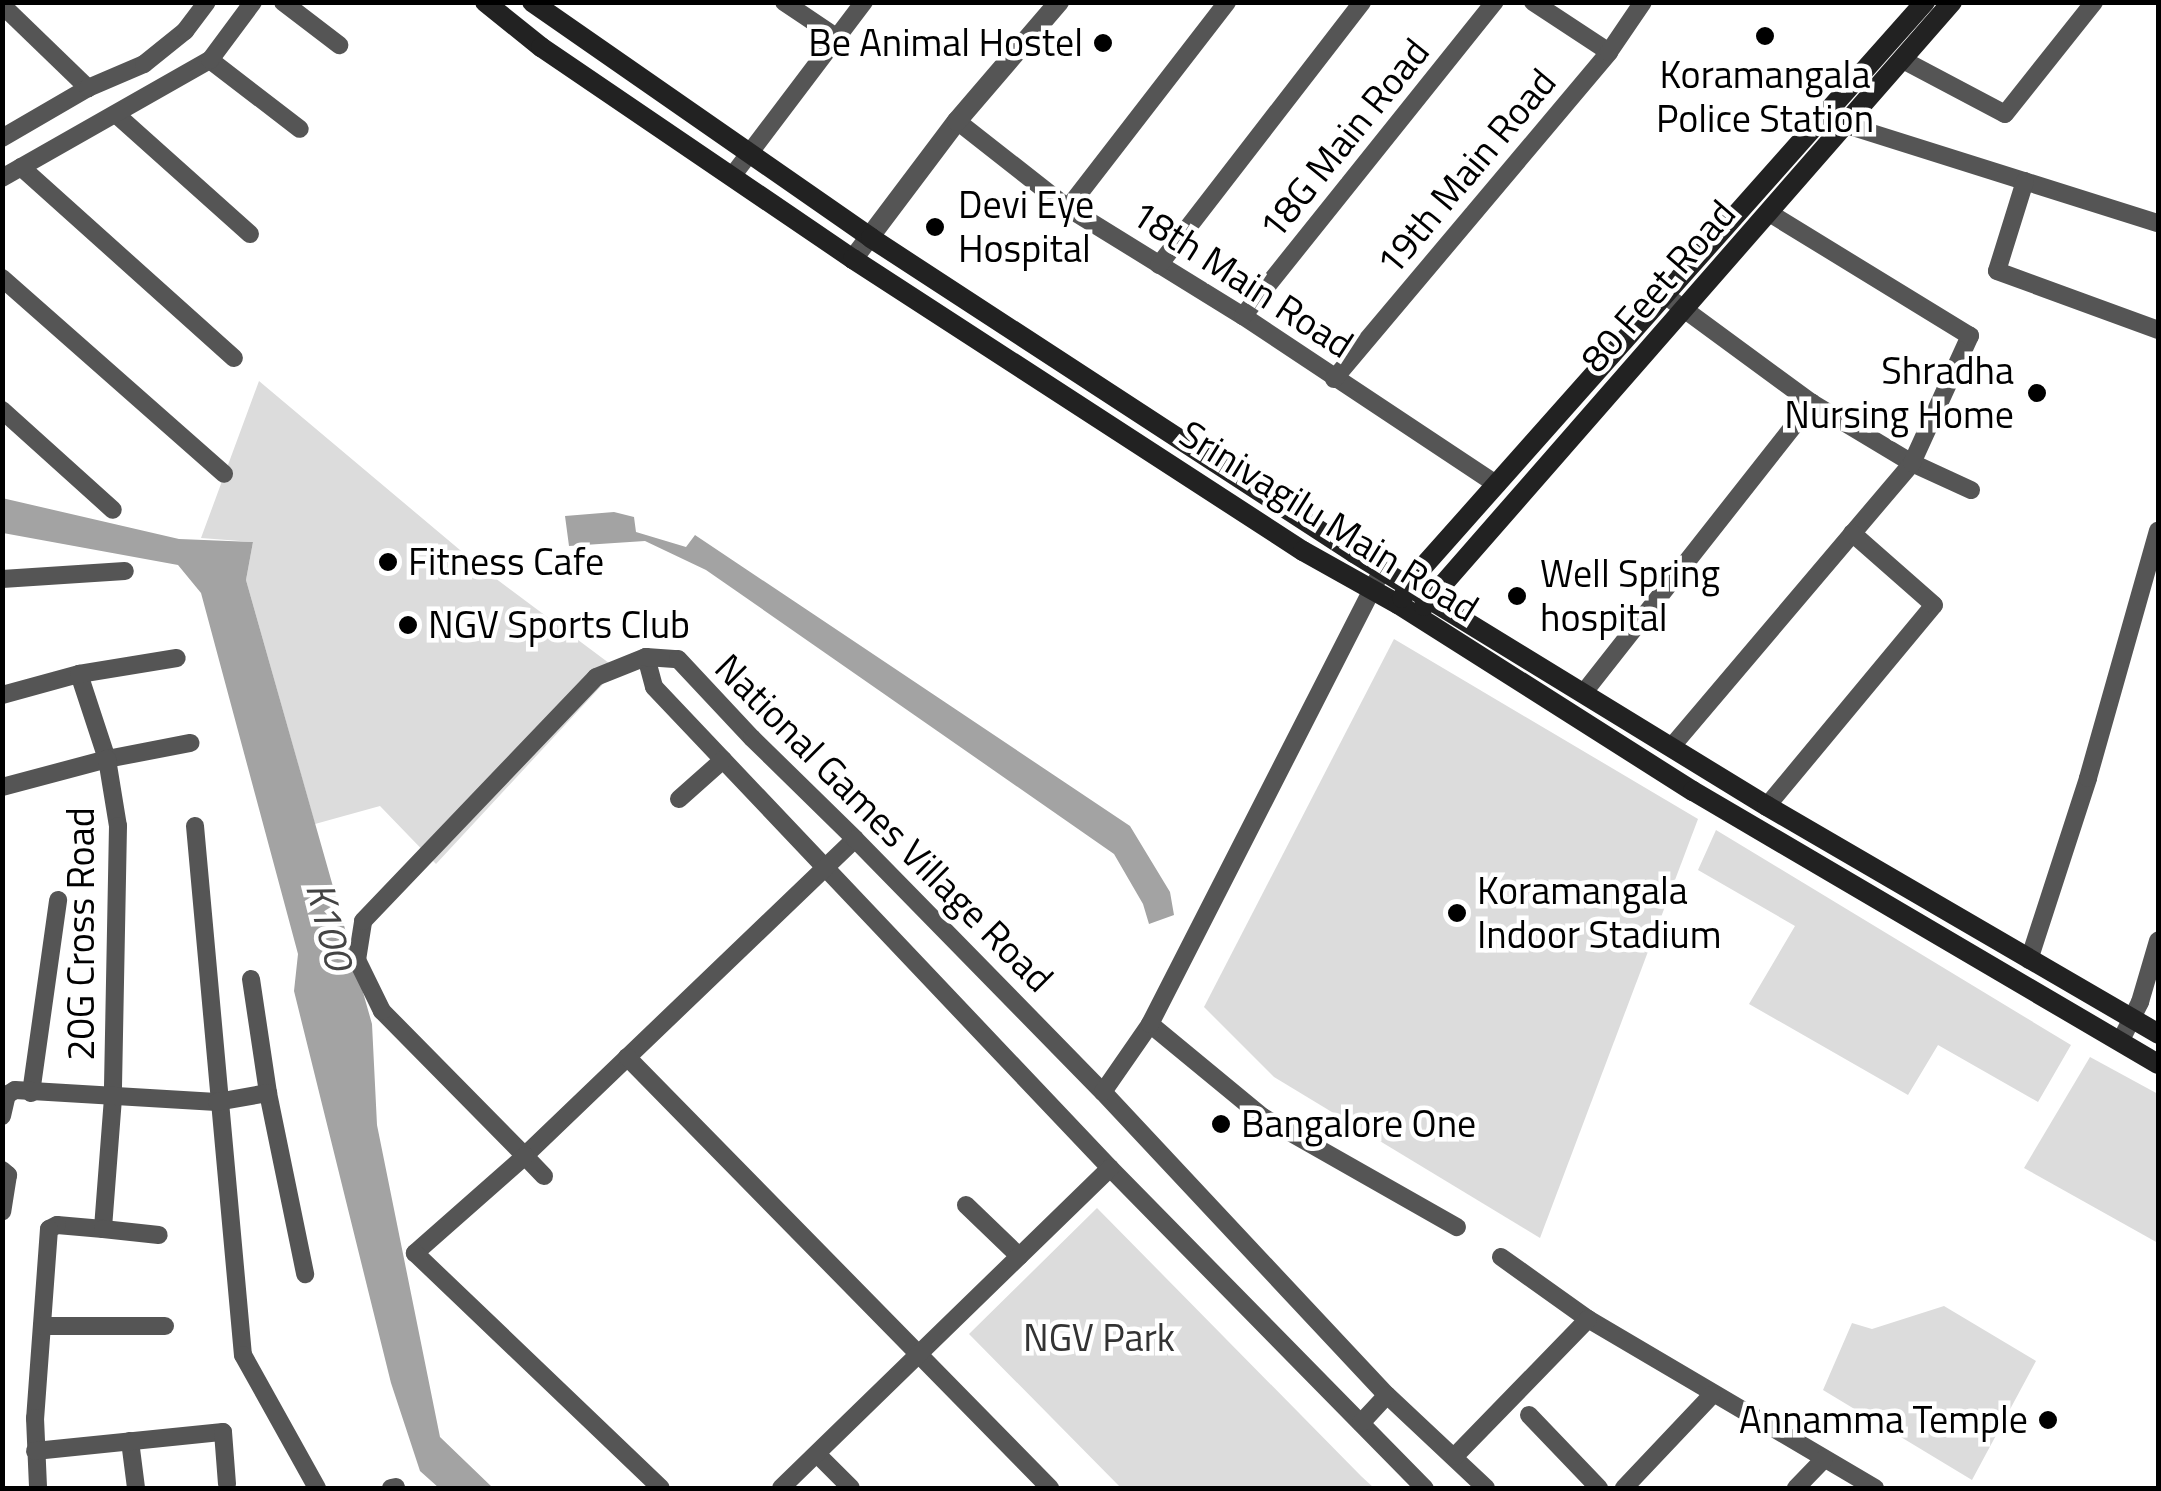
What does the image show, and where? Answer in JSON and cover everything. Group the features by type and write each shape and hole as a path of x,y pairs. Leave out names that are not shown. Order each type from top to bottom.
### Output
{"main road":[{"name":"Srinivagilu Main Road","path":"484,2 541,47 853,259 1303,551 1372,590 1404,595"},
{"name":"Srinivagilu Main Road","path":"532,2 870,238 1382,570 1404,595 1694,791 2158,1064"},
{"name":"80 Feet Road","path":"1404,595 1664,294 1925,2"},
{"name":"80 Feet Road","path":"1423,607 1952,2"},
{"name":"Srinivagilu Main Road","path":"1423,607 1584,691 1767,806 2158,1034"}],"street":[{"path":"2,138 88,88 144,64 185,32 207,2"},
{"path":"2,178 118,116 210,60 253,2"},
{"path":"283,2 340,45"},
{"path":"784,2 836,37"},
{"path":"733,175 864,2"},
{"path":"853,259 958,121 1059,2"},
{"path":"1068,208 1227,2"},
{"path":"1160,265 1362,2"},
{"name":"18G Main Road","path":"1243,316 1495,2"},
{"path":"1532,2 1609,52"},
{"name":"19th Main Road","path":"1334,380 1609,52 1643,2"},
{"path":"1903,60 2004,114 2094,2"},
{"path":"2,5 88,88"},
{"path":"210,60 300,129"},
{"path":"118,116 250,234"},
{"path":"1822,117 2158,222"},
{"name":"18th Main Road","path":"958,121 1068,208 1243,316 1497,485"},
{"path":"21,166 234,358"},
{"path":"2025,181 1997,270 2158,330"},
{"path":"1672,744 1912,463 1970,336 1768,212"},
{"path":"2,278 224,474"},
{"path":"1664,294 1812,402 1912,463 1971,490"},
{"path":"1584,691 1812,402"},
{"path":"2,410 112,510"},
{"path":"2029,960 2088,778 2158,531"},
{"path":"1767,806 1934,605 1852,533"},
{"path":"1103,1092 1150,1024 1382,570"},
{"path":"2,579 125,571"},
{"path":"544,1176 382,1010 357,960 363,921 596,678 646,656"},
{"name":"National Games Village Road","path":"1425,1488 1110,1168 654,687 646,656 678,659 1103,1092 1388,1395 1486,1488"},
{"path":"2,694 79,674 177,658"},
{"path":"79,674 107,759 190,743"},
{"name":"20G Cross Road","path":"2,787 107,759 118,826 114,1098 103,1229"},
{"path":"679,798 723,760"},
{"path":"195,826 217,1102 243,1355 317,1488"},
{"path":"661,1488 415,1254 525,1156 855,839"},
{"path":"31,1093 58,900"},
{"path":"2120,1042 2133,1020 2158,941"},
{"path":"251,979 268,1094 305,1274"},
{"path":"1150,1024 1263,1117 1457,1227"},
{"path":"627,1058 1050,1488"},
{"path":"2,1116 10,1091 217,1102 268,1094"},
{"path":"780,1488 1110,1168"},
{"path":"2,1170 8,1175 2,1212"},
{"path":"966,1205 1019,1256"},
{"path":"38,1488 35,1452 49,1229 56,1225 159,1235"},
{"path":"1501,1257 1588,1319 1875,1488"},
{"path":"1455,1456 1588,1319"},
{"path":"42,1326 165,1326"},
{"path":"1361,1423 1388,1395"},
{"path":"1624,1488 1712,1395"},
{"path":"1529,1415 1599,1488"},
{"path":"35,1452 223,1432 228,1484"},
{"path":"130,1441 136,1488"},
{"path":"817,1454 851,1488"},
{"path":"1796,1488 1824,1459"}],"green space":[{"name":"NGV Sports Club","path":"259,381 479,566 617,669 436,864 380,806 315,824 246,580 253,542 201,538"},
{"name":"Koramangala Indoor Stadium","path":"1394,639 1698,819 1540,1238 1274,1077 1204,1007"},
{"path":"1716,830 2071,1045 2038,1102 1938,1045 1908,1095 1749,1004 1795,926 1698,870"},
{"path":"2090,1057 2158,1094 2158,1243 2024,1168"},
{"name":"NGV Park","path":"1097,1208 1374,1488 1121,1488 969,1334"},
{"path":"1944,1306 2036,1361 1972,1480 1823,1390 1852,1323 1872,1329"}],"water":[{"name":"K100","path":"2,498 179,539 253,542 246,580 372,1024 377,1125 440,1437 493,1488 439,1488 420,1471 391,1383 294,991 298,954 201,593 178,565 3,533"},
{"path":"614,512 634,517 636,532 686,547 695,535 1130,826 1170,892 1174,915 1149,924 1143,904 1114,854 706,570 645,541 569,546 565,516"}],"place":[{"name":"Koramangala Police Station","path":"1765,36"},
{"name":"Be Animal Hostel","path":"1103,43"},
{"name":"Devi Eye Hospital","path":"935,227"},
{"name":"Shradha Nursing Home","path":"2037,393"},
{"name":"Fitness Cafe","path":"388,562"},
{"name":"Well Spring hospital","path":"1517,596"},
{"name":"NGV Sports Club","path":"408,625"},
{"name":"Koramangala Indoor Stadium","path":"1457,913"},
{"name":"Bangalore One","path":"1221,1124"},
{"name":"Annamma Temple","path":"2048,1420"}]}
